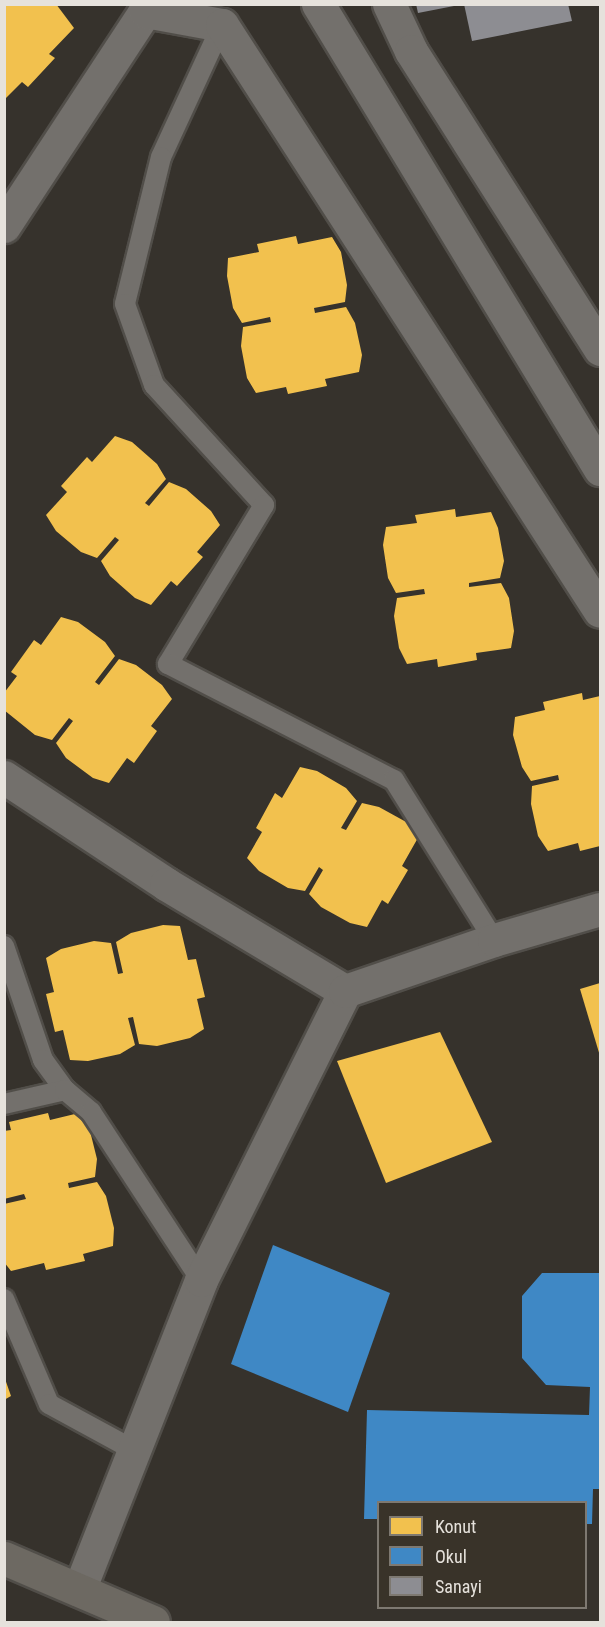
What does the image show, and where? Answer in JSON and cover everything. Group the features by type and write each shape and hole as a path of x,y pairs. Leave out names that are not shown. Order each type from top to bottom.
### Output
{"main road":[{"path":"4,1558 153,1623"}],"street":[{"path":"318,4 600,468"},
{"path":"389,4 417,61 600,348"},
{"path":"4,226 140,8 226,15 600,611"},
{"path":"4,777 166,884 345,991"},
{"path":"79,1590 132,1449 201,1280 345,991 494,940 600,909"}],"lane":[{"path":"226,15 161,157 125,304 154,385 264,505 168,663 394,780 494,940"},
{"path":"4,946 43,1060 65,1090 92,1112 201,1280"},
{"path":"4,1104 65,1090"},
{"path":"4,1299 49,1404 132,1449"}],"building: Konut":[{"path":"4,4 56,4 74,28 49,54 55,58 28,87 22,82 4,100"},
{"path":"296,236 298,244 332,237 341,252 347,285 345,302 314,308 315,313 346,307 355,323 362,355 359,372 325,379 327,386 288,394 286,387 256,393 247,378 241,346 243,327 271,322 270,317 242,323 233,308 227,276 228,258 259,252 257,244"},
{"path":"115,436 132,442 157,464 166,479 145,503 149,506 169,482 186,489 211,511 220,525 197,552 203,557 177,586 171,581 151,605 135,598 110,576 101,561 119,540 115,537 97,558 81,552 56,531 46,515 67,492 61,486 87,457 92,462"},
{"path":"455,509 456,517 491,512 498,528 504,561 500,578 469,583 469,587 501,583 509,598 514,631 511,648 476,653 477,660 438,667 437,659 407,664 399,648 394,616 397,598 425,594 424,589 396,593 388,578 383,545 386,527 417,523 415,515"},
{"path":"61,617 78,622 105,642 115,656 95,682 99,685 119,659 136,665 162,685 172,699 151,726 157,731 134,763 127,758 109,783 93,778 66,758 56,743 73,721 69,718 52,740 35,735 4,710 4,693 17,676 11,672 34,640 41,645"},
{"path":"582,693 583,700 600,696 600,846 580,851 578,843 548,851 538,836 531,804 532,786 559,780 558,775 531,781 522,767 513,735 515,717 545,710 543,702"},
{"path":"300,767 317,771 346,788 357,801 341,828 346,830 362,803 379,807 408,823 419,836 402,866 408,870 388,904 382,900 367,927 350,923 321,907 309,894 323,870 319,867 305,891 288,888 259,871 247,858 262,832 256,828 275,793 282,798"},
{"path":"163,925 180,926 188,960 196,959 205,997 197,999 204,1029 190,1038 157,1046 139,1044 133,1017 128,1018 135,1045 120,1054 88,1061 70,1060 63,1030 55,1032 46,994 54,992 46,958 61,949 94,941 111,943 118,974 123,973 116,942 131,933"},
{"path":"600,983 600,1056 580,989"},
{"path":"440,1032 492,1142 386,1183 337,1061"},
{"path":"48,1113 50,1120 79,1113 89,1127 97,1159 95,1177 68,1183 69,1188 97,1182 106,1196 114,1228 113,1246 83,1254 85,1261 46,1270 44,1263 11,1271 4,1262 4,1204 26,1199 24,1194 4,1199 4,1131 11,1130 9,1122"},
{"path":"4,1376 11,1396 4,1400"}],"building: Okul":[{"path":"273,1245 390,1293 348,1412 231,1364"},
{"path":"542,1273 600,1273 600,1489 593,1489 592,1524 587,1524 587,1501 377,1501 377,1519 364,1519 367,1410 589,1415 590,1387 546,1385 522,1358 522,1296"}],"building: Sanayi":[{"path":"416,4 454,4 454,6 418,13"},
{"path":"464,4 568,4 572,21 472,41"}]}
